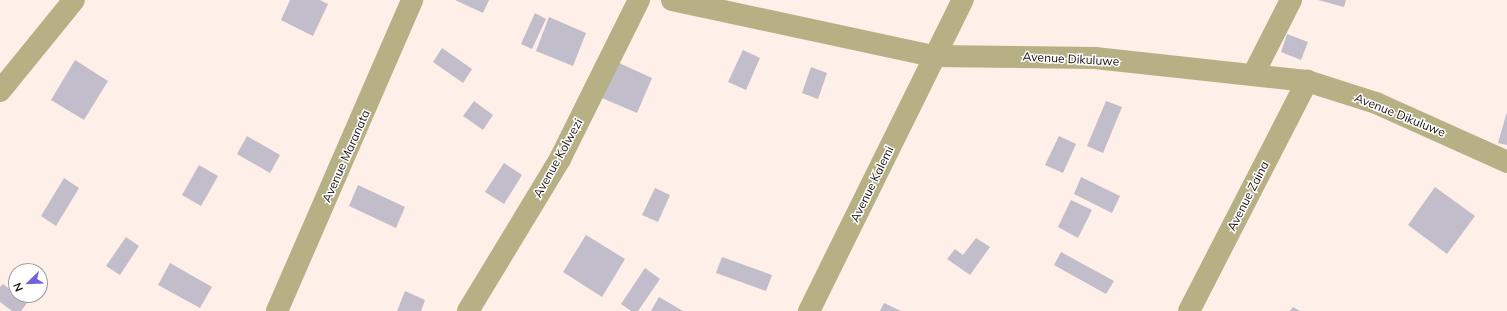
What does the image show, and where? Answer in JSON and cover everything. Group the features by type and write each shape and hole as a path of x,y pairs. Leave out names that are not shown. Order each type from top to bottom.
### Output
{"street":[{"path":"0,91 74,0"},
{"name":"Avenue Maranata","path":"277,311 412,0"},
{"name":"Avenue Kolwezi","path":"468,311 560,160 639,0"},
{"name":"Avenue Dikuluwe","path":"672,0 700,2 934,56 1095,58 1307,81 1376,103 1507,162"},
{"name":"Avenue Kalemi","path":"809,311 963,0"},
{"path":"1253,75 1291,0"},
{"name":"Avenue Zaina","path":"1189,311 1307,81"}],"building":[{"path":"290,0 320,0 328,4 313,36 281,20"},
{"path":"455,0 489,0 483,13"},
{"path":"1318,0 1346,0 1344,7"},
{"path":"535,13 546,19 532,49 521,44"},
{"path":"549,17 586,33 573,66 536,51"},
{"path":"1287,34 1308,42 1301,60 1281,52"},
{"path":"442,48 472,69 463,83 433,62"},
{"path":"743,50 760,58 746,90 728,82"},
{"path":"75,60 108,81 84,120 51,100"},
{"path":"617,62 652,78 637,113 602,98"},
{"path":"811,67 827,73 818,99 802,93"},
{"path":"474,101 493,115 483,130 463,116"},
{"path":"1106,101 1122,107 1103,153 1087,146"},
{"path":"1507,112 1507,145 1498,143"},
{"path":"247,136 280,155 270,173 237,154"},
{"path":"1059,136 1076,144 1063,173 1045,165"},
{"path":"504,163 522,175 504,204 485,192"},
{"path":"199,165 218,176 201,206 182,195"},
{"path":"1081,177 1120,196 1112,213 1074,194"},
{"path":"64,178 79,188 56,226 41,216"},
{"path":"358,185 405,207 396,228 349,206"},
{"path":"1435,187 1475,216 1447,254 1408,225"},
{"path":"655,188 670,195 658,222 642,215"},
{"path":"1071,200 1092,210 1078,238 1058,227"},
{"path":"586,235 625,259 602,297 563,272"},
{"path":"126,237 139,246 120,275 106,266"},
{"path":"976,238 990,247 970,275 947,259 955,249 963,255"},
{"path":"1061,252 1114,281 1106,294 1054,265"},
{"path":"722,257 772,275 766,291 716,273"},
{"path":"170,263 212,287 200,308 158,285"},
{"path":"645,268 660,279 638,311 631,311 621,304"},
{"path":"3,284 8,288 8,303 27,303 21,311 12,311 0,302 0,287"},
{"path":"405,291 425,300 421,311 397,311"},
{"path":"659,297 683,311 651,311"},
{"path":"884,303 901,311 880,311"},
{"path":"1293,307 1300,311 1290,311"}]}
